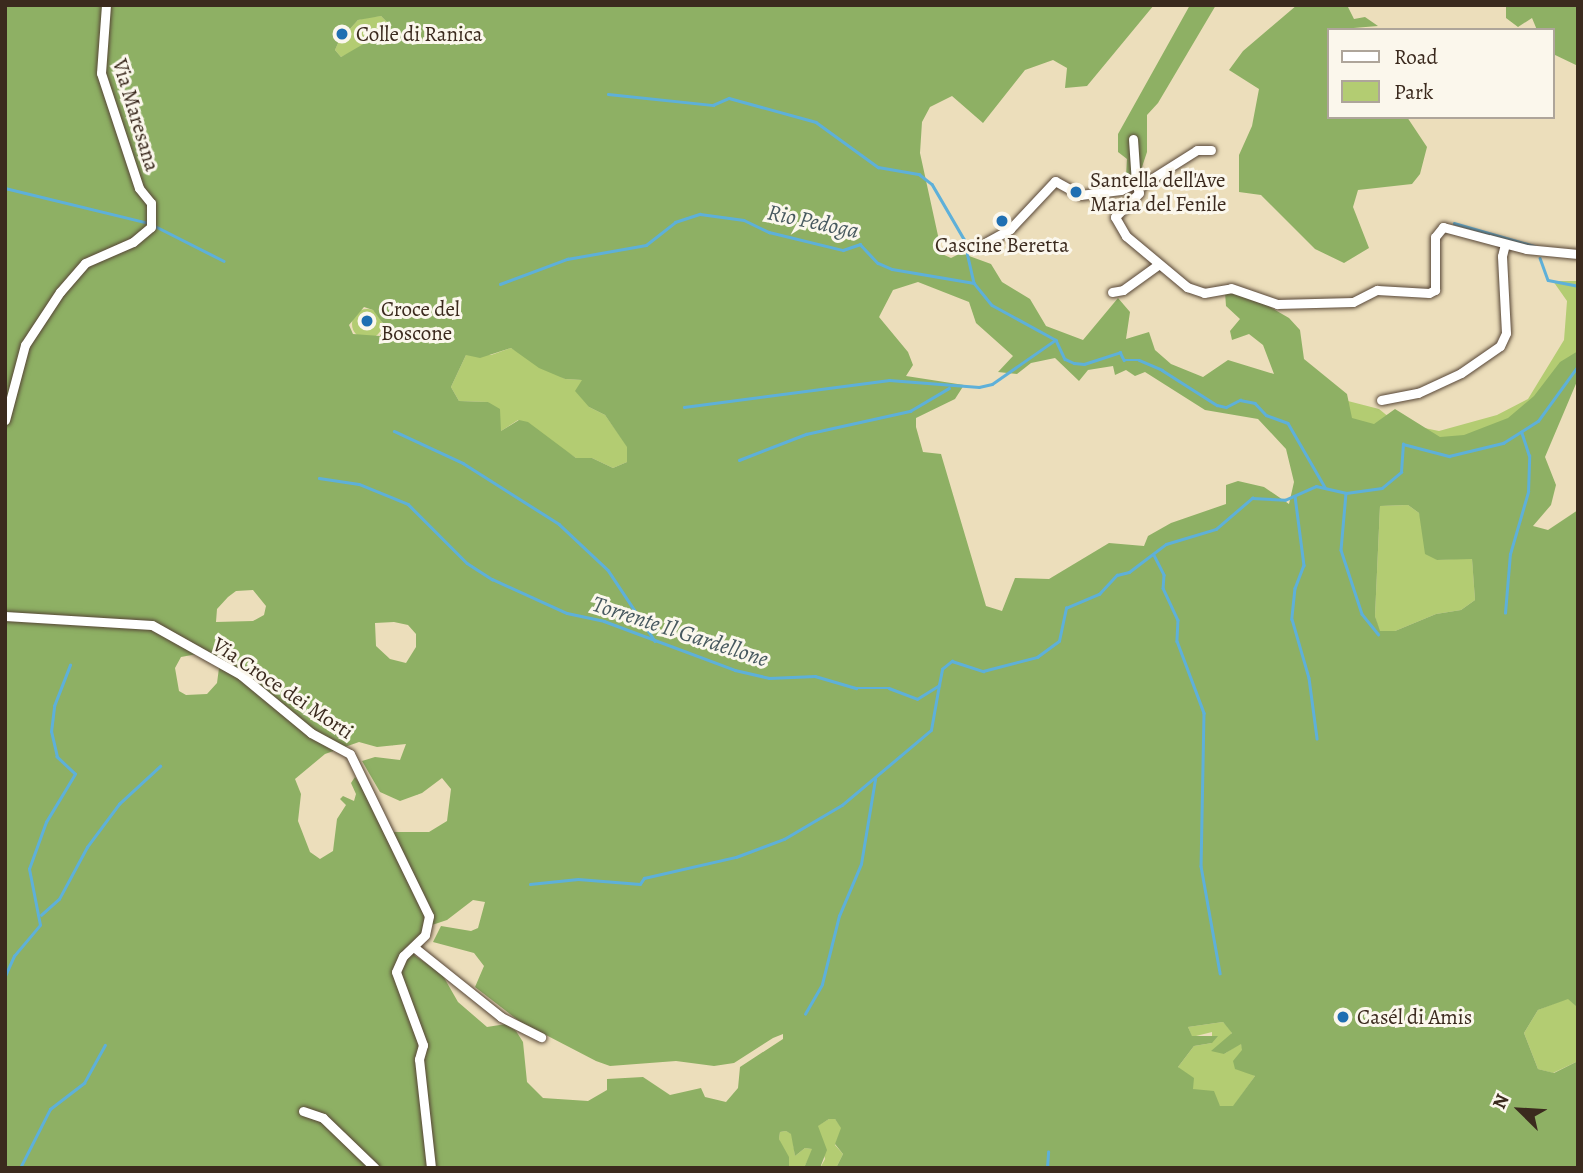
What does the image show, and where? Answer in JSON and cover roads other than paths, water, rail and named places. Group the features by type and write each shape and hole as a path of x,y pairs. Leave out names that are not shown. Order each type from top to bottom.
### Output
{"street":[{"name":"Via Maresana","path":"5,420 25,345 60,292 85,263 133,242 151,227 151,203 139,188 101,73 106,5"},
{"path":"1133,139 1138,184 1133,200 1115,217 1118,229 1188,287 1204,293 1231,288 1277,304 1353,302 1377,290 1435,290 1438,230 1451,227 1506,244 1578,254"},
{"path":"985,243 1010,229 1055,181 1080,195 1121,190 1138,184 1197,150 1211,150"},
{"path":"1381,400 1418,393 1461,373 1500,346 1506,333 1502,256 1506,244"},
{"path":"1112,292 1123,290 1159,264"},
{"name":"Via Croce dei Morti","path":"5,616 152,625 241,675 311,733 350,754 429,916 425,935 415,948 403,956 396,972 423,1045 419,1059 431,1168"},
{"path":"415,948 500,1017 541,1037"},
{"path":"303,1111 323,1118 376,1168"}],"waterway":[{"path":"608,94 713,105 729,98 816,122 878,167 919,174 932,184 964,239 974,283"},
{"path":"5,188 149,223"},
{"name":"Rio Pedoga","path":"500,284 567,259 646,245 675,222 700,214 744,220 769,232 843,250 860,244 878,263 892,269 974,283 992,305 1056,340 1065,359 1074,363 1084,364 1120,352 1124,360 1139,360 1162,370 1217,405 1226,407 1240,400 1255,403 1266,415 1288,423 1325,487"},
{"path":"1454,223 1535,246"},
{"path":"155,226 224,261"},
{"path":"1540,258 1548,280 1578,286"},
{"path":"684,407 889,380 979,387 992,384 1055,340"},
{"name":"Torrente Il Gardellone","path":"319,478 359,484 408,504 467,563 492,579 567,613 604,621 735,670 769,678 815,676 856,688 889,688 917,699 939,685 942,669 952,661 983,671 1037,657 1059,641 1066,608 1099,594 1117,575 1129,572 1166,544 1216,529 1252,498 1285,500 1316,486 1346,493 1382,488 1401,472 1403,444 1449,456 1503,443 1538,421 1578,366"},
{"path":"739,460 806,434 910,411 949,388"},
{"path":"394,431 463,463 559,524 608,570 655,641"},
{"path":"1505,613 1510,554 1528,492 1529,456 1521,432"},
{"path":"1346,493 1341,550 1362,614 1378,634"},
{"path":"1295,496 1304,565 1295,588 1292,619 1309,678 1317,738"},
{"path":"1154,555 1164,575 1163,588 1178,620 1177,641 1204,713 1201,866 1220,973"},
{"path":"5,976 14,956 40,925 29,869 46,822 75,774 57,757 51,732 54,706 70,665"},
{"path":"530,884 578,879 640,884 644,878 736,857 784,839 842,805 931,730 939,685"},
{"path":"41,915 59,899 87,847 119,804 160,766"},
{"path":"805,1014 822,984 839,916 861,864 875,779"},
{"path":"20,1168 50,1109 84,1083 105,1045"},
{"path":"1047,1168 1048,1152"}],"place":[{"name":"Colle di Ranica","path":"342,34"},
{"name":"Santella dell'Ave Maria del Fenile","path":"1076,192"},
{"name":"Cascine Beretta","path":"1002,221"},
{"name":"Croce del Boscone","path":"367,321"},
{"name":"Casél di Amis","path":"1343,1017"}]}
